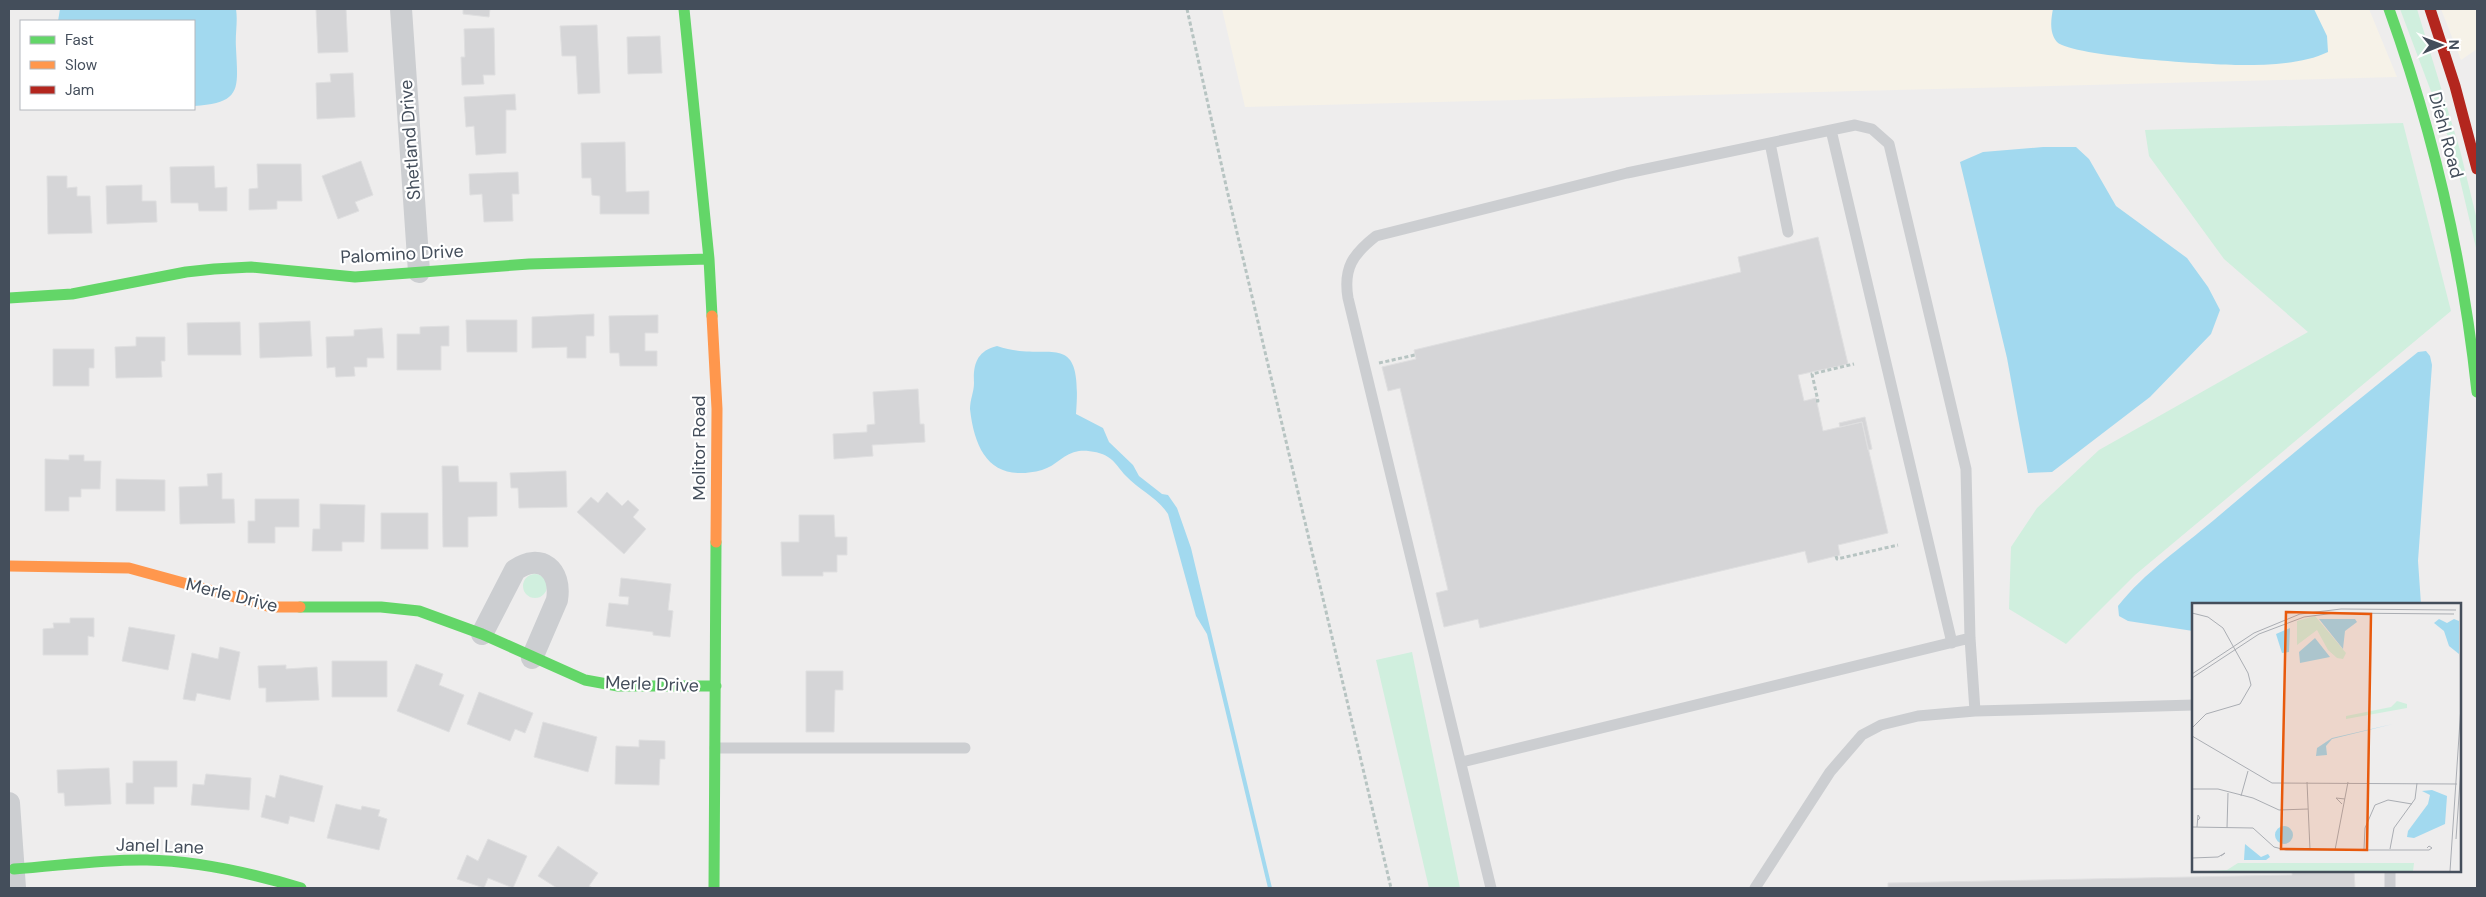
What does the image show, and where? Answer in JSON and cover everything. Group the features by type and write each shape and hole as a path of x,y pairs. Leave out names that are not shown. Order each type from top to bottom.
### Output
{"street":[{"name":"Shetland Drive","path":"400,9 419,272"},
{"name":"Molitor Road","path":"684,9 709,259 717,409 714,888"},
{"name":"Diehl Road","path":"2389,9 2421,106 2444,191 2460,265 2477,392"},
{"name":"Diehl Road","path":"2430,9 2455,86 2477,170"},
{"name":"Palomino Drive","path":"9,298 72,294 186,272 214,269 251,267 355,277 529,264 709,259"},
{"path":"482,634 515,570 524,564 535,562 545,565 558,579 558,600 532,658"},
{"name":"Merle Drive","path":"9,566 129,568 271,607 398,608 419,611 482,634 532,658 585,680 604,684 716,686"},
{"path":"9,803 15,879"},
{"name":"Janel Lane","path":"15,879 130,861 195,863 237,870 301,888"}],"lane":[{"path":"1491,888 1348,298 1346,282 1352,260 1359,249 1376,236 1627,173 1855,125 1872,129 1889,144 1966,469 1970,638 1975,711"},
{"path":"1831,130 1952,643"},
{"path":"1770,143 1788,232"},
{"path":"1462,762 1970,638"},
{"path":"1755,888 1830,772 1862,736 1881,725 1903,718 1975,711 2192,704"},
{"path":"715,748 965,748"},
{"path":"2390,872 2393,888"}],"path":[{"path":"1188,9 1228,190 1391,888"},
{"path":"1377,364 1415,355"},
{"path":"1816,402 1818,401 1812,374 1854,364"},
{"path":"1836,556 1837,559 1898,544"}],"shaded area":[{"path":"1222,9 2369,9 2397,77 1245,107"},
{"path":"2441,9 2477,9 2477,49 2461,60"}],"green space":[{"path":"2400,9 2417,9 2460,150 2477,220 2477,252 2453,150"},
{"path":"2403,123 2451,311 2135,575 2066,644 2009,609 2011,547 2037,508 2099,450 2308,332 2224,259 2149,156 2145,130"},
{"path":"535,574 543,578 547,586 543,594 535,598 527,594 523,586 527,578"},
{"path":"1412,652 1460,888 1429,888 1376,660"}],"water":[{"path":"60,9 236,9 237,74 234,91 229,97 221,101 195,106 195,20 58,20"},
{"path":"2053,9 2314,9 2327,36 2328,52 2297,61 2242,65 2145,59 2089,52 2057,42 2052,30"},
{"path":"2043,147 2076,147 2089,159 2116,206 2187,258 2208,287 2220,310 2211,334 2150,397 2052,472 2028,473 2007,358 1960,162 1983,152"},
{"path":"997,346 1033,352 1059,353 1068,358 1074,368 1077,386 1076,414 1103,428 1109,442 1133,465 1139,476 1162,494 1168,495 1177,508 1191,548 1272,888 1268,888 1207,634 1196,616 1168,514 1159,503 1131,481 1105,455 1086,451 1074,452 1052,466 1025,473 1011,472 999,468 989,461 976,439 970,405 974,386 974,370 978,359 985,351"},
{"path":"2426,351 2430,356 2432,365 2418,561 2421,603 2192,603 2192,631 2128,621 2119,616 2118,606 2151,571 2418,352"}],"building":[{"path":"316,9 346,9 348,52 318,53"},
{"path":"463,9 490,9 489,17 463,14"},
{"path":"597,25 600,93 578,94 576,56 562,56 560,26"},
{"path":"494,28 495,75 483,75 484,84 462,85 461,57 465,57 464,29"},
{"path":"660,36 662,73 628,74 627,37"},
{"path":"353,73 355,117 317,119 316,83 331,82 330,74"},
{"path":"515,94 516,110 506,110 506,153 476,155 474,126 466,127 464,97"},
{"path":"625,142 626,192 649,191 649,214 600,214 600,196 592,195 591,178 582,178 581,143"},
{"path":"361,161 373,195 355,202 359,211 338,219 322,176"},
{"path":"257,164 301,164 302,201 277,201 277,209 249,210 249,189 258,188"},
{"path":"214,166 215,188 227,187 227,211 199,211 198,203 171,203 170,167"},
{"path":"518,172 519,194 512,194 513,221 484,222 482,194 470,195 469,174"},
{"path":"47,176 67,176 67,188 77,187 77,196 90,196 92,233 48,234"},
{"path":"142,185 142,201 156,201 157,222 107,224 106,186"},
{"path":"1818,237 1848,364 1798,375 1804,401 1816,398 1823,431 1862,422 1888,533 1838,545 1840,555 1808,563 1805,551 1480,628 1478,619 1444,627 1436,593 1448,590 1400,388 1388,391 1382,367 1416,359 1414,350 1741,272 1738,257"},
{"path":"594,314 594,336 586,336 586,358 567,358 567,347 532,348 532,317"},
{"path":"658,315 658,333 645,333 645,351 657,351 657,366 620,366 619,353 610,353 609,316"},
{"path":"466,320 517,320 517,352 467,352"},
{"path":"310,321 312,356 260,358 259,323"},
{"path":"240,322 241,355 188,355 187,323"},
{"path":"449,326 449,346 441,346 441,370 397,370 397,334 420,334 420,327"},
{"path":"382,328 384,358 367,358 367,367 354,367 355,376 336,377 335,367 327,368 326,337 354,336 354,330"},
{"path":"136,337 165,337 165,361 161,361 162,377 116,378 115,347 136,346"},
{"path":"53,349 94,349 94,368 89,368 89,386 53,386"},
{"path":"918,389 920,424 924,424 925,442 872,445 873,456 834,459 833,434 867,432 867,425 875,424 873,392"},
{"path":"1865,417 1872,449 1868,450 1862,422 1840,427 1839,423"},
{"path":"69,455 84,455 84,461 101,461 100,489 81,489 81,497 69,497 69,511 45,511 45,459 69,460"},
{"path":"442,466 458,466 459,482 497,482 497,516 468,517 468,547 443,547"},
{"path":"566,471 567,507 519,508 518,488 511,488 510,473"},
{"path":"222,473 222,499 234,499 235,523 180,524 179,487 208,486 207,474"},
{"path":"116,479 165,480 165,511 116,511"},
{"path":"607,492 622,506 628,500 639,510 633,517 646,529 624,554 577,512 591,497 598,503"},
{"path":"255,499 299,499 299,527 275,527 275,543 248,543 248,521 255,521"},
{"path":"320,504 365,505 364,542 342,542 342,551 312,551 313,529 320,529"},
{"path":"381,513 428,513 428,549 381,549"},
{"path":"799,515 834,515 835,537 847,537 847,555 837,555 837,572 823,572 823,576 782,576 781,542 799,542"},
{"path":"621,578 671,584 668,610 673,611 670,637 653,635 653,632 606,626 609,603 628,605 629,597 619,596"},
{"path":"70,618 94,618 94,637 88,636 88,655 43,655 43,629 54,628 53,623 70,623"},
{"path":"129,627 175,635 168,670 122,661"},
{"path":"220,647 240,652 230,700 197,693 195,701 183,699 192,653 218,659"},
{"path":"332,661 387,661 387,697 332,697"},
{"path":"416,664 443,674 439,685 464,695 449,732 397,711"},
{"path":"286,665 286,669 317,667 319,700 266,702 266,688 259,688 258,666"},
{"path":"806,671 843,671 843,690 835,690 834,732 806,732"},
{"path":"479,692 533,713 525,733 515,729 510,741 467,724"},
{"path":"543,722 597,737 588,772 534,757"},
{"path":"639,740 665,741 665,759 660,759 659,785 615,784 616,746 639,747"},
{"path":"133,761 177,761 177,787 154,787 154,804 126,804 126,783 133,783"},
{"path":"109,768 111,804 65,806 64,793 58,793 57,770"},
{"path":"206,774 251,778 249,810 191,805 193,784 204,785"},
{"path":"280,775 323,786 314,822 290,816 288,824 261,817 266,795 275,798"},
{"path":"336,804 361,810 362,806 380,810 378,816 387,819 379,850 327,838"},
{"path":"488,839 527,856 513,888 488,878 484,888 457,879 467,855 478,861"},
{"path":"558,846 598,873 589,886 593,888 557,888 538,876"},
{"path":"2292,872 2354,872 2355,888 1888,888 1888,883 2292,875"}],"traffic: fast":[{"path":"684,9 709,259 712,316"},
{"path":"2389,9 2420,103 2445,198 2464,294 2477,392"},
{"path":"9,298 72,294 186,272 214,269 251,267 355,277 529,264 709,259"},
{"path":"714,888 716,542"},
{"path":"300,607 381,607 419,611 482,634 585,680 618,686 716,686"},
{"path":"14,869 114,861 167,861 206,865 263,877 301,888"}],"traffic: slow":[{"path":"712,316 717,409 716,542"},
{"path":"9,566 129,568 271,607 300,607"}],"traffic: jam":[{"path":"2430,9 2455,86 2477,169"}]}
